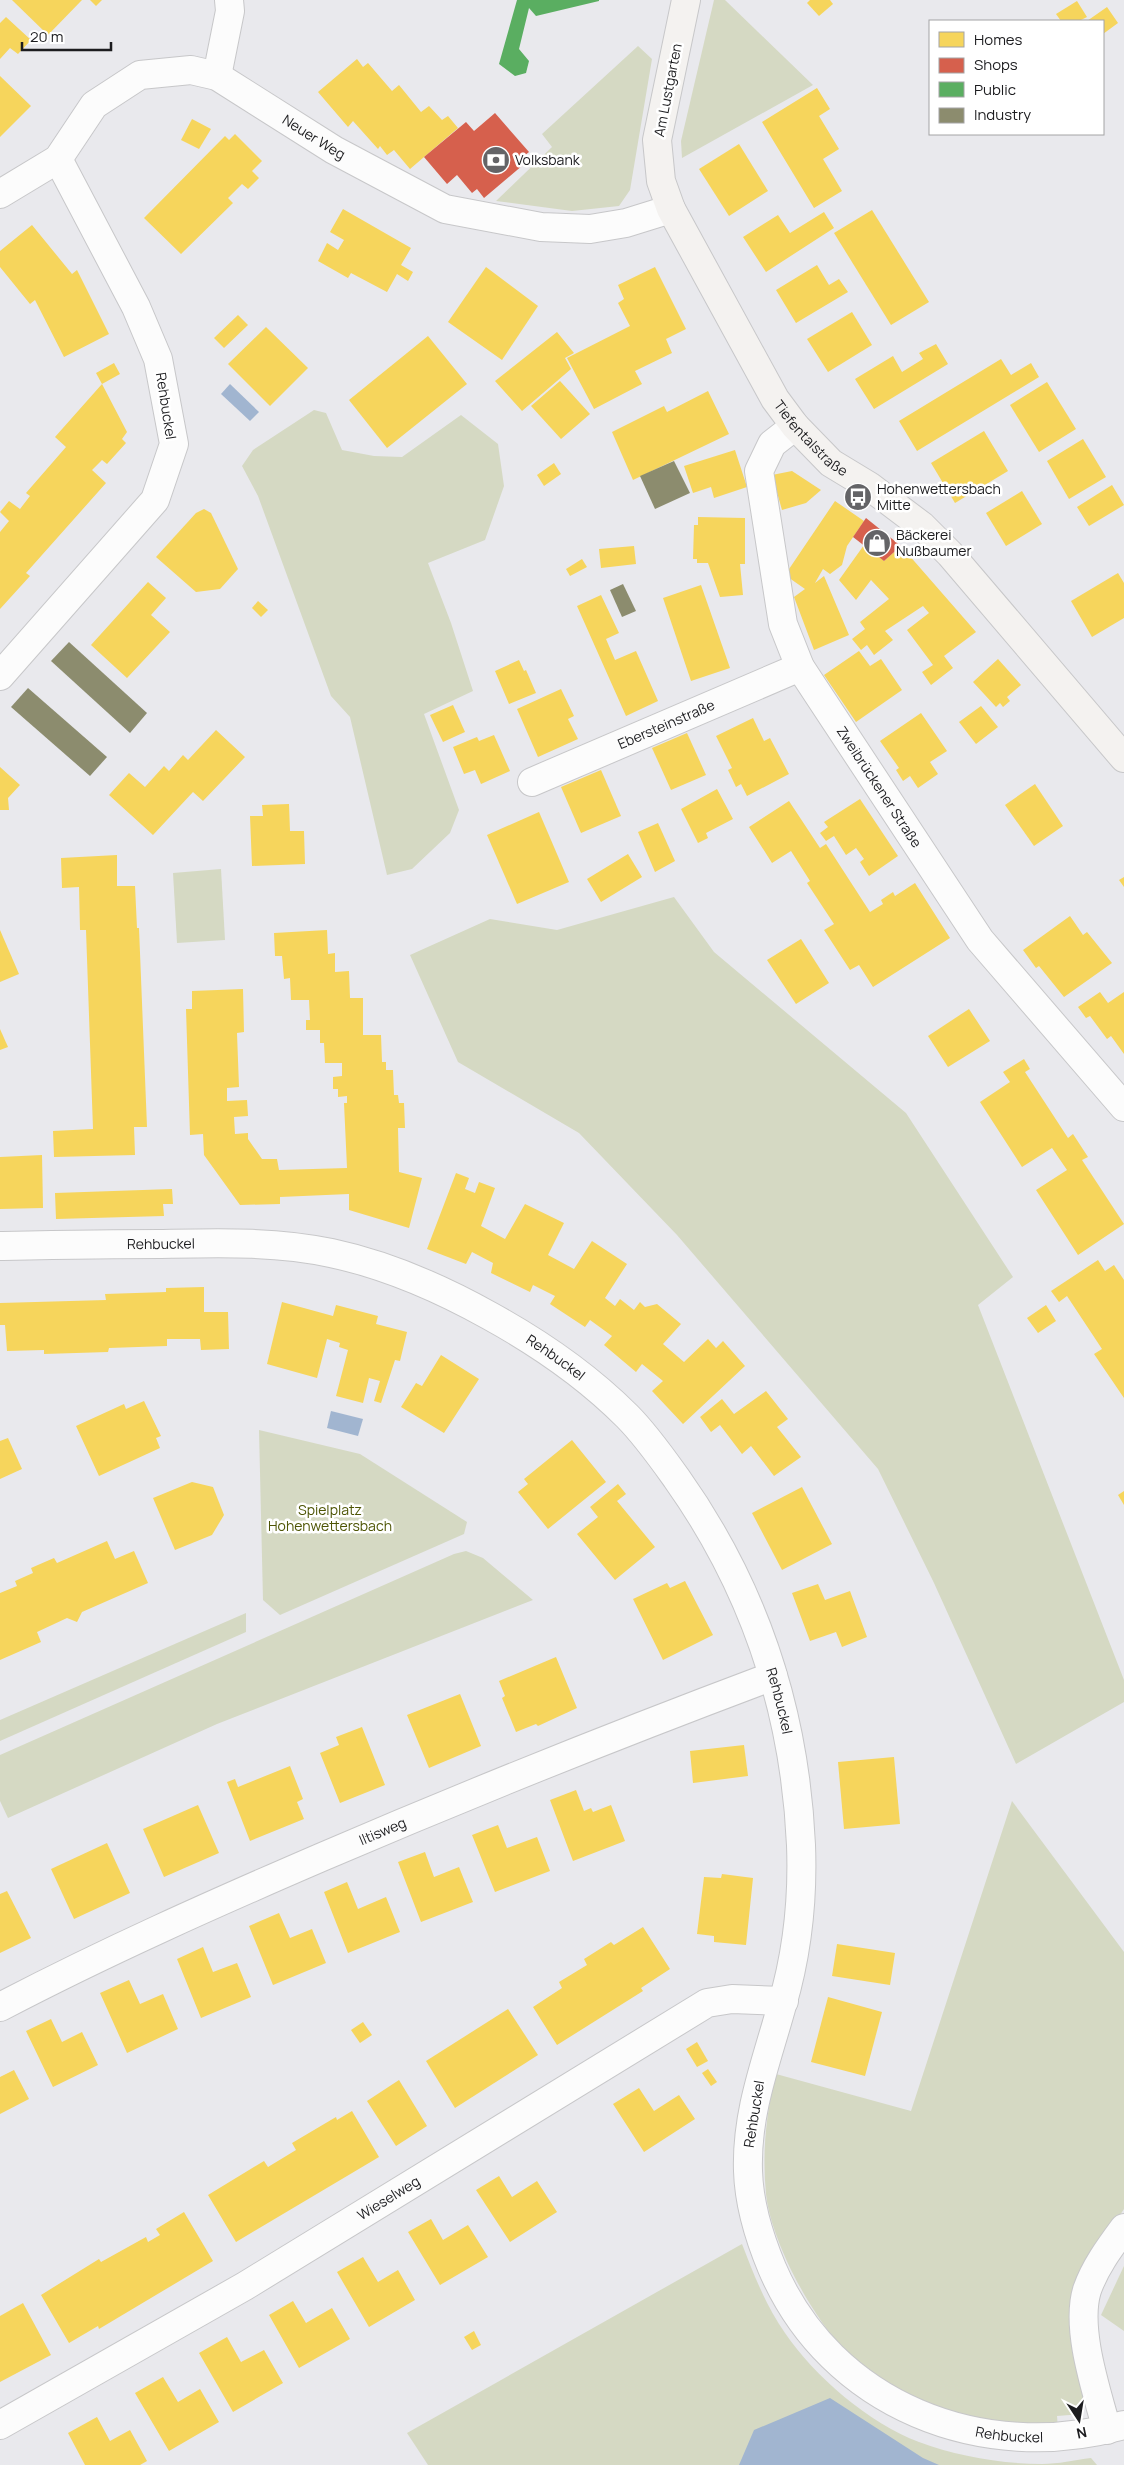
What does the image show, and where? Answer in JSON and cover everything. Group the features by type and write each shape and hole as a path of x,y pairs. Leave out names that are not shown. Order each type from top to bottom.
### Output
{"street":[{"path":"217,76 230,11 229,0"},
{"name":"Am Lustgarten","path":"671,209 661,181 657,140 686,0"},
{"name":"Neuer Weg","path":"0,194 58,159 94,105 140,75 191,70 217,76 334,150 445,209 541,227 590,229 626,223 671,209"},
{"name":"Rehbuckel","path":"0,676 155,500 174,444 158,359 136,307 58,159"},
{"name":"Tiefentalstraße","path":"671,209 775,399 795,426 832,463 869,486 929,533 950,554 1124,758"},
{"name":"Zweibrückener Straße","path":"795,426 772,444 759,471 783,624 800,667 980,940 1124,1107"},
{"name":"Ebersteinstraße","path":"532,782 800,667"},
{"name":"Rehbuckel","path":"0,1246 228,1243 328,1252 393,1270 458,1298 506,1325 581,1375 629,1418 663,1459 693,1501 721,1550 753,1613 786,1718 795,1771 801,1849 799,1905 784,2000 754,2100 748,2155 748,2175 752,2204 759,2233 780,2286 794,2310 826,2349 851,2372 906,2409 935,2422 1001,2437 1038,2439 1115,2428"},
{"name":"Iltisweg","path":"0,2007 76,1967 440,1806 613,1736 773,1676"},
{"name":"Wieselweg","path":"0,2424 245,2286 707,2003 732,1998 784,2000"},
{"path":"1115,2428 1087,2346 1085,2307 1087,2292 1096,2269 1124,2228"}],"green space":[{"path":"714,0 725,0 813,85 682,158 681,141"},
{"path":"638,46 652,59 630,190 619,206 572,211 496,201 552,147 542,134"},
{"path":"314,410 326,413 342,450 374,456 402,457 461,415 498,444 504,486 485,540 428,563 451,623 473,691 424,714 459,810 450,833 412,869 387,875 350,717 331,696 258,496 242,466 253,450"},
{"path":"221,869 225,940 177,943 173,873"},
{"path":"674,897 714,952 906,1113 1013,1277 978,1305 1124,1680 1124,1702 1016,1764 934,1583 878,1469 677,1235 579,1133 458,1062 410,955 490,919 557,930"},
{"name":"Spielplatz Hohenwettersbach","path":"259,1430 360,1454 467,1522 464,1534 280,1615 263,1600"},
{"path":"466,1551 483,1558 533,1600 217,1724 8,1818 0,1801 0,1755 454,1554"},
{"path":"246,1613 246,1632 0,1741 0,1720"},
{"path":"1012,1801 1124,1952 1124,2209 1094,2254 1086,2396 1082,2414 1057,2416 1058,2428 985,2422 956,2416 916,2400 891,2386 867,2369 833,2337 807,2299 795,2278 776,2234 769,2213 766,2194 764,2163 766,2133 776,2074 911,2111"},
{"path":"742,2244 766,2301 778,2323 797,2350 844,2397 881,2423 900,2434 933,2447 979,2458 1011,2463 1042,2464 1091,2458 1097,2465 428,2465 407,2433"},
{"path":"1124,2266 1124,2331 1101,2315"}],"water":[{"path":"230,384 259,412 250,421 221,394"},
{"path":"331,1411 363,1419 358,1436 327,1428"},
{"path":"830,2398 923,2458 939,2465 739,2465 754,2430"}],"building: Homes":[{"path":"12,0 82,0 48,35"},
{"path":"90,0 102,0 96,6"},
{"path":"810,0 830,0 833,4 819,16 807,3"},
{"path":"1077,1 1087,17 1081,20 1060,20 1056,14"},
{"path":"1107,7 1118,23 1104,33 1104,20 1088,20"},
{"path":"6,17 31,40 18,54 10,48 0,59 0,23"},
{"path":"357,59 363,67 368,63 392,91 399,85 421,112 429,106 442,120 448,116 458,128 410,169 394,150 387,155 380,146 378,149 353,121 348,127 318,92"},
{"path":"0,76 31,106 0,137"},
{"path":"817,88 830,109 819,116 839,149 823,159 842,191 814,208 762,122"},
{"path":"192,119 211,129 199,149 181,140"},
{"path":"235,134 262,161 252,171 259,178 248,189 242,184 228,198 233,203 181,254 144,218 225,136 229,140"},
{"path":"739,144 768,191 729,216 699,169"},
{"path":"343,209 411,248 401,265 413,272 408,281 397,274 387,292 351,273 348,278 318,261 327,243 338,250 344,240 330,232"},
{"path":"872,210 929,302 891,325 834,233"},
{"path":"824,212 834,228 766,272 743,237 778,215 790,233"},
{"path":"32,225 72,274 77,270 109,334 64,357 35,300 30,304 0,267 0,251"},
{"path":"817,265 829,285 839,279 848,292 796,323 776,290"},
{"path":"486,267 538,306 502,360 448,322"},
{"path":"655,267 686,329 666,339 672,353 635,371 642,384 594,409 567,358 630,326 618,303 624,299 618,285"},
{"path":"852,312 872,345 828,372 807,339"},
{"path":"238,315 248,325 224,348 214,338"},
{"path":"266,327 308,368 270,406 228,364"},
{"path":"557,332 574,353 565,358 571,369 522,411 495,381"},
{"path":"428,336 467,384 387,448 349,400"},
{"path":"936,344 948,364 874,409 855,379 893,356 902,372 923,359 919,353"},
{"path":"1001,359 1011,375 1031,363 1039,377 917,451 899,421"},
{"path":"114,363 120,374 102,384 96,373"},
{"path":"560,381 590,414 561,439 531,406"},
{"path":"1047,382 1076,429 1039,452 1010,405"},
{"path":"102,384 127,432 122,439 126,443 107,464 102,460 92,470 106,483 26,573 30,576 0,609 0,532 9,521 0,512 9,501 20,509 30,496 26,493 66,447 55,437"},
{"path":"708,391 729,434 633,480 612,432 664,406 667,412"},
{"path":"984,431 1008,471 955,503 931,463"},
{"path":"1083,439 1106,477 1069,499 1047,461"},
{"path":"735,450 747,487 714,498 711,487 693,493 684,466"},
{"path":"554,463 561,474 544,486 537,475"},
{"path":"792,471 821,490 806,503 782,510 772,475"},
{"path":"1112,485 1124,505 1089,526 1077,507"},
{"path":"1022,491 1042,524 1006,546 986,513"},
{"path":"835,501 864,521 847,546 842,565 830,574 823,569 815,583 824,576 849,635 814,650 794,597 805,589 785,575"},
{"path":"204,509 211,513 238,569 220,589 196,592 156,557 196,513"},
{"path":"698,517 745,518 745,564 740,564 743,595 720,597 708,563 697,563 697,559 693,559 694,525 698,525"},
{"path":"864,545 884,561 901,546 976,632 944,656 953,668 931,685 922,672 933,665 907,630 929,613 923,606 885,631 893,640 874,655 867,645 861,650 852,639 865,629 860,622 889,599 871,580 856,600 839,580"},
{"path":"634,546 636,564 601,568 599,549"},
{"path":"582,559 587,567 570,576 566,569"},
{"path":"1118,573 1124,583 1124,618 1092,637 1071,601"},
{"path":"148,582 166,598 151,615 170,632 127,678 91,645"},
{"path":"701,585 730,668 691,681 663,598"},
{"path":"601,595 619,633 606,639 615,660 636,651 658,701 626,716 577,606"},
{"path":"258,601 268,610 261,617 252,608"},
{"path":"859,651 870,666 881,659 902,690 856,722 824,675"},
{"path":"998,659 1021,685 1007,697 1010,701 1003,707 1000,703 996,707 973,682"},
{"path":"519,660 524,671 526,670 536,693 509,704 495,671"},
{"path":"561,689 574,716 568,719 578,739 538,757 517,709"},
{"path":"453,705 465,732 443,742 430,715"},
{"path":"981,706 998,727 976,744 959,722"},
{"path":"921,713 947,751 930,762 938,774 918,788 910,776 903,781 896,770 899,768 880,741"},
{"path":"753,718 764,741 770,738 789,774 747,796 741,784 736,787 728,770 732,768 716,736"},
{"path":"216,730 245,757 203,801 193,792 153,835 109,795 129,773 145,787 164,766 169,771 183,755 188,760"},
{"path":"687,733 706,775 671,790 652,748"},
{"path":"494,735 510,771 481,784 475,770 464,774 453,747 477,737 479,741"},
{"path":"0,767 20,785 8,798 9,810 0,810"},
{"path":"601,770 621,816 581,833 561,787"},
{"path":"1035,784 1063,826 1034,846 1005,805"},
{"path":"717,789 733,819 706,833 708,838 698,843 681,809"},
{"path":"860,799 898,856 869,876 860,862 864,859 856,848 846,855 834,836 826,841 820,833 828,827 824,822"},
{"path":"789,801 820,848 826,844 870,912 883,904 881,900 893,892 895,896 915,883 950,938 873,987 859,965 850,970 824,930 834,924 807,883 810,881 791,851 772,863 749,827"},
{"path":"289,804 290,831 304,831 305,864 252,866 250,816 263,816 262,805"},
{"path":"539,812 569,882 517,904 487,835"},
{"path":"658,823 675,861 655,872 638,832"},
{"path":"628,854 642,877 601,902 587,879"},
{"path":"117,855 117,886 135,886 137,928 139,928 147,1127 134,1127 135,1155 54,1157 53,1131 93,1129 86,930 80,930 79,887 62,888 61,858"},
{"path":"1124,877 1124,887 1119,880"},
{"path":"1070,916 1083,935 1087,932 1112,963 1064,997 1039,966 1036,968 1023,950"},
{"path":"0,930 19,974 0,982"},
{"path":"327,930 328,954 335,953 335,972 349,971 350,998 363,998 363,1035 381,1035 382,1062 386,1062 386,1070 393,1070 394,1095 398,1095 399,1103 404,1103 405,1128 398,1128 399,1172 422,1178 409,1228 349,1210 349,1194 280,1197 280,1204 240,1205 204,1155 203,1134 190,1135 186,1009 192,1009 192,991 243,989 244,1032 237,1033 239,1087 227,1088 227,1101 247,1100 248,1116 234,1117 235,1134 248,1133 248,1139 262,1159 277,1159 279,1170 347,1168 344,1103 347,1103 347,1096 338,1097 338,1089 333,1089 333,1077 342,1076 342,1063 325,1063 324,1043 320,1043 320,1030 306,1030 306,1020 310,1020 309,1000 291,1000 290,978 284,979 282,956 275,956 274,933"},
{"path":"801,939 829,983 796,1004 767,960"},
{"path":"1100,992 1108,1003 1124,992 1124,1054 1111,1036 1107,1039 1090,1016 1086,1018 1078,1007"},
{"path":"969,1009 990,1041 948,1067 928,1036"},
{"path":"0,1029 8,1047 0,1050"},
{"path":"1024,1059 1030,1069 1025,1072 1068,1138 1073,1134 1088,1157 1082,1160 1124,1224 1078,1255 1036,1190 1067,1170 1052,1148 1022,1167 980,1102 1010,1082 1003,1072"},
{"path":"42,1155 43,1208 0,1209 0,1157"},
{"path":"456,1173 469,1178 465,1189 475,1193 479,1182 495,1188 481,1226 505,1239 525,1204 564,1223 548,1255 574,1269 592,1241 627,1264 605,1298 615,1306 620,1299 634,1310 640,1302 645,1307 657,1304 681,1324 663,1344 684,1362 708,1339 716,1348 723,1341 745,1366 683,1424 652,1391 663,1381 642,1364 636,1372 604,1345 612,1336 590,1320 585,1327 550,1304 555,1296 533,1285 530,1292 491,1273 493,1263 472,1252 466,1264 427,1249"},
{"path":"172,1189 173,1204 163,1204 164,1216 56,1219 55,1193"},
{"path":"1098,1260 1105,1271 1114,1265 1124,1280 1124,1398 1094,1354 1102,1349 1067,1296 1059,1302 1051,1291"},
{"path":"204,1287 204,1312 228,1312 229,1349 201,1350 200,1339 167,1339 167,1346 109,1348 108,1352 44,1354 44,1350 7,1351 5,1325 0,1325 0,1303 106,1300 105,1294 166,1292 166,1288"},
{"path":"282,1302 333,1316 336,1305 378,1316 376,1324 407,1332 400,1361 395,1360 381,1403 374,1401 380,1381 369,1378 363,1403 336,1396 348,1350 339,1347 340,1343 327,1339 317,1378 267,1364"},
{"path":"1046,1305 1056,1321 1038,1333 1027,1318"},
{"path":"441,1355 479,1379 444,1433 401,1407 416,1383 422,1386"},
{"path":"766,1391 788,1419 777,1427 801,1457 774,1476 751,1446 742,1454 720,1425 711,1432 700,1417 722,1399 734,1414"},
{"path":"144,1401 161,1436 156,1438 160,1448 99,1476 76,1426 124,1404 126,1409"},
{"path":"8,1438 22,1469 0,1479 0,1441"},
{"path":"572,1440 606,1482 548,1529 518,1492 528,1484 524,1479"},
{"path":"192,1482 213,1487 224,1515 212,1535 175,1550 153,1498"},
{"path":"618,1484 626,1494 617,1501 655,1547 615,1580 577,1534 598,1517 590,1507"},
{"path":"802,1487 832,1544 782,1570 752,1513"},
{"path":"1124,1491 1124,1505 1118,1495"},
{"path":"107,1541 115,1559 134,1551 148,1583 82,1612 77,1622 67,1618 37,1632 41,1642 0,1660 0,1593 17,1586 15,1581 33,1573 31,1568 54,1558 57,1563"},
{"path":"685,1581 713,1635 663,1660 633,1599 667,1583 670,1588"},
{"path":"818,1584 825,1600 850,1591 867,1637 842,1647 836,1632 810,1641 792,1593"},
{"path":"556,1657 577,1708 538,1726 536,1724 516,1732 502,1698 505,1696 499,1681"},
{"path":"460,1694 481,1746 429,1768 407,1715"},
{"path":"362,1727 385,1785 340,1803 320,1753 339,1745 336,1737"},
{"path":"744,1745 748,1776 693,1783 690,1751"},
{"path":"894,1757 900,1824 844,1829 838,1762"},
{"path":"290,1766 303,1799 297,1802 304,1819 250,1841 227,1782 235,1779 238,1787"},
{"path":"576,1790 584,1811 591,1808 593,1812 611,1805 625,1841 573,1861 550,1800"},
{"path":"198,1805 219,1853 164,1877 143,1829"},
{"path":"498,1825 507,1848 537,1837 550,1871 495,1892 472,1835"},
{"path":"107,1843 130,1893 74,1919 51,1869"},
{"path":"425,1852 434,1877 459,1867 473,1902 421,1922 398,1862"},
{"path":"722,1874 753,1878 746,1945 714,1942 714,1936 697,1934 704,1877 721,1878"},
{"path":"347,1882 358,1909 386,1897 400,1932 348,1953 324,1892"},
{"path":"7,1891 31,1938 0,1953 0,1894"},
{"path":"279,1913 290,1938 312,1929 326,1963 273,1985 249,1926"},
{"path":"643,1927 670,1969 641,1988 643,1991 557,2045 533,2007 562,1988 559,1982 587,1965 584,1959 611,1942 614,1945"},
{"path":"837,1944 895,1953 890,1985 832,1976"},
{"path":"203,1947 213,1972 237,1963 251,1997 201,2018 177,1959"},
{"path":"129,1980 140,2004 163,1994 178,2029 127,2053 100,1993"},
{"path":"828,1997 882,2012 865,2076 811,2062"},
{"path":"508,2009 538,2055 455,2108 426,2061"},
{"path":"51,2019 62,2042 82,2032 98,2065 53,2087 26,2031"},
{"path":"363,2022 372,2035 360,2043 351,2030"},
{"path":"697,2042 708,2061 697,2067 686,2049"},
{"path":"708,2069 717,2082 711,2086 702,2073"},
{"path":"14,2070 29,2099 0,2114 0,2077"},
{"path":"399,2080 427,2126 396,2146 367,2101"},
{"path":"639,2088 654,2111 679,2095 695,2119 644,2152 613,2104"},
{"path":"352,2111 379,2157 236,2242 208,2195 264,2161 268,2167 296,2150 292,2143 336,2117 337,2120"},
{"path":"499,2176 512,2197 537,2181 557,2212 510,2242 476,2190"},
{"path":"184,2212 213,2261 99,2329 98,2326 69,2343 41,2295 99,2259 101,2262 146,2237 148,2242 160,2235 156,2229"},
{"path":"431,2219 443,2240 468,2225 488,2257 440,2285 408,2232"},
{"path":"363,2257 378,2282 398,2270 415,2300 369,2327 337,2272"},
{"path":"293,2301 306,2323 332,2308 350,2339 299,2368 269,2315"},
{"path":"23,2303 51,2355 0,2382 0,2316"},
{"path":"474,2331 481,2345 472,2350 464,2337"},
{"path":"227,2337 241,2362 264,2350 283,2383 233,2412 199,2353"},
{"path":"163,2377 178,2402 200,2389 219,2422 169,2451 135,2393"},
{"path":"97,2417 110,2441 130,2430 147,2461 140,2465 85,2465 68,2433"}],"building: Shops":[{"path":"495,113 529,152 519,160 523,165 484,198 477,189 472,193 457,175 447,184 424,157 466,122 474,131"},
{"path":"866,518 901,546 884,561 853,537"}],"building: Public":[{"path":"517,0 599,1 536,16 529,8 519,49 529,61 526,73 515,76 499,64"}],"building: Industry":[{"path":"674,461 690,493 655,509 640,476"},
{"path":"623,584 636,611 622,617 610,590"},
{"path":"69,642 147,713 130,733 51,661"},
{"path":"28,688 107,757 90,776 11,707"}],"place":[{"name":"Volksbank","path":"496,160"},
{"name":"Hohenwettersbach Mitte","path":"858,497"},
{"name":"Bäckerei Nußbaumer","path":"877,543"}]}
